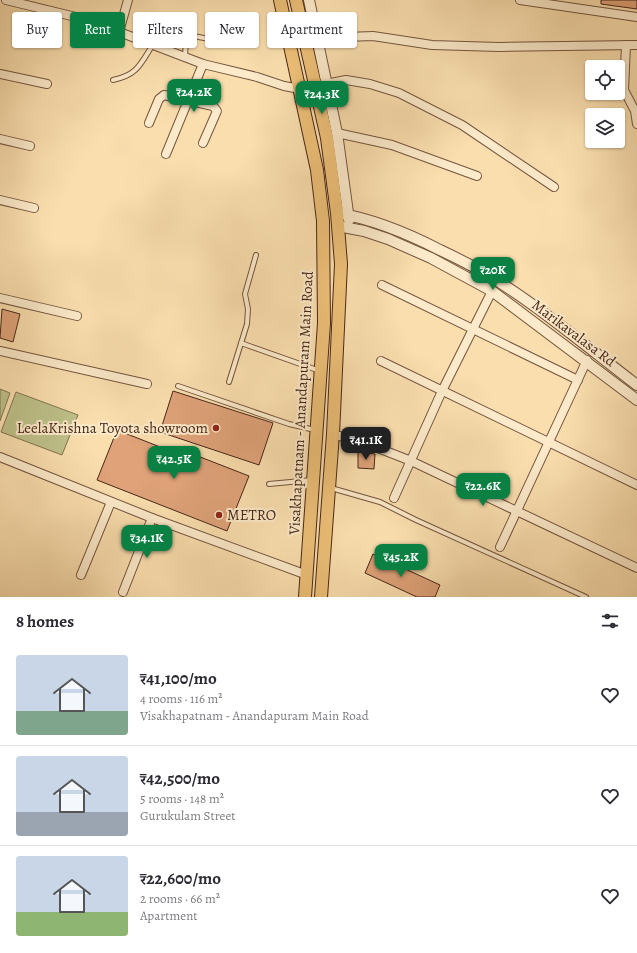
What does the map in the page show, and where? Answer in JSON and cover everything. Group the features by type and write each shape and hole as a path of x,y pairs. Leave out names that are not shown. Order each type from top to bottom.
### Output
{"main road":[{"name":"Visakhapatnam - Anandapuram Main Road","path":"280,0 316,170 323,221 325,293 322,372 306,597"},
{"name":"Visakhapatnam - Anandapuram Main Road","path":"296,0 321,86 328,145 343,214 344,226 333,434 321,597"}],"street":[{"path":"6,0 70,15"},
{"path":"125,12 128,0"},
{"path":"309,0 312,12"},
{"path":"526,0 637,17"},
{"path":"357,37 374,36 432,45 499,47 637,45"},
{"path":"626,45 624,90 635,111 637,124"},
{"path":"157,48 202,64 257,76 300,89 346,80 370,84 399,93 462,125 554,187"},
{"path":"318,48 321,86 337,133 343,214"},
{"path":"166,154 189,100 202,64"},
{"path":"0,74 47,84"},
{"path":"149,123 161,96 167,95 213,106 217,111 203,143"},
{"path":"337,133 392,145 477,176"},
{"path":"0,139 30,146"},
{"path":"0,200 34,208"},
{"name":"Marikavalasa Rd","path":"343,214 380,224 408,234 497,280 637,385"},
{"name":"Marikavalasa Rd","path":"344,226 388,239 431,258 492,291 587,360 637,400"},
{"path":"382,285 578,380"},
{"path":"394,498 442,391 492,291"},
{"path":"0,298 77,316"},
{"path":"0,351 147,384"},
{"path":"500,547 587,360"},
{"path":"381,361 637,485"},
{"path":"333,434 378,448 411,461 637,568"},
{"path":"0,457 152,518 307,575"},
{"path":"81,575 111,502"},
{"path":"123,592 152,518"}],"lane":[{"path":"184,58 186,38 188,35 205,38"},
{"path":"113,80 130,76 136,71 151,48"},
{"path":"229,382 248,315 245,294 256,254"},
{"path":"241,343 322,372"},
{"path":"178,386 289,424 317,431"},
{"path":"268,484 314,480"},
{"path":"329,488 380,502 416,520 586,597"}],"green space":[{"path":"0,389 10,393 0,421"},
{"path":"16,392 78,415 62,455 1,432"}],"building":[{"path":"601,0 637,0 637,9 601,4"},
{"path":"2,309 20,314 13,342 0,338"},
{"name":"LeelaKrishna Toyota showroom","path":"173,391 273,423 259,465 160,432"},
{"path":"117,430 188,458 190,453 249,476 227,531 97,480"},
{"path":"358,452 375,454 374,469 358,468"},
{"path":"373,554 440,585 435,597 417,597 365,573"}],"place":[{"name":"LeelaKrishna Toyota showroom","path":"216,428"},
{"name":"METRO","path":"219,515"}]}
